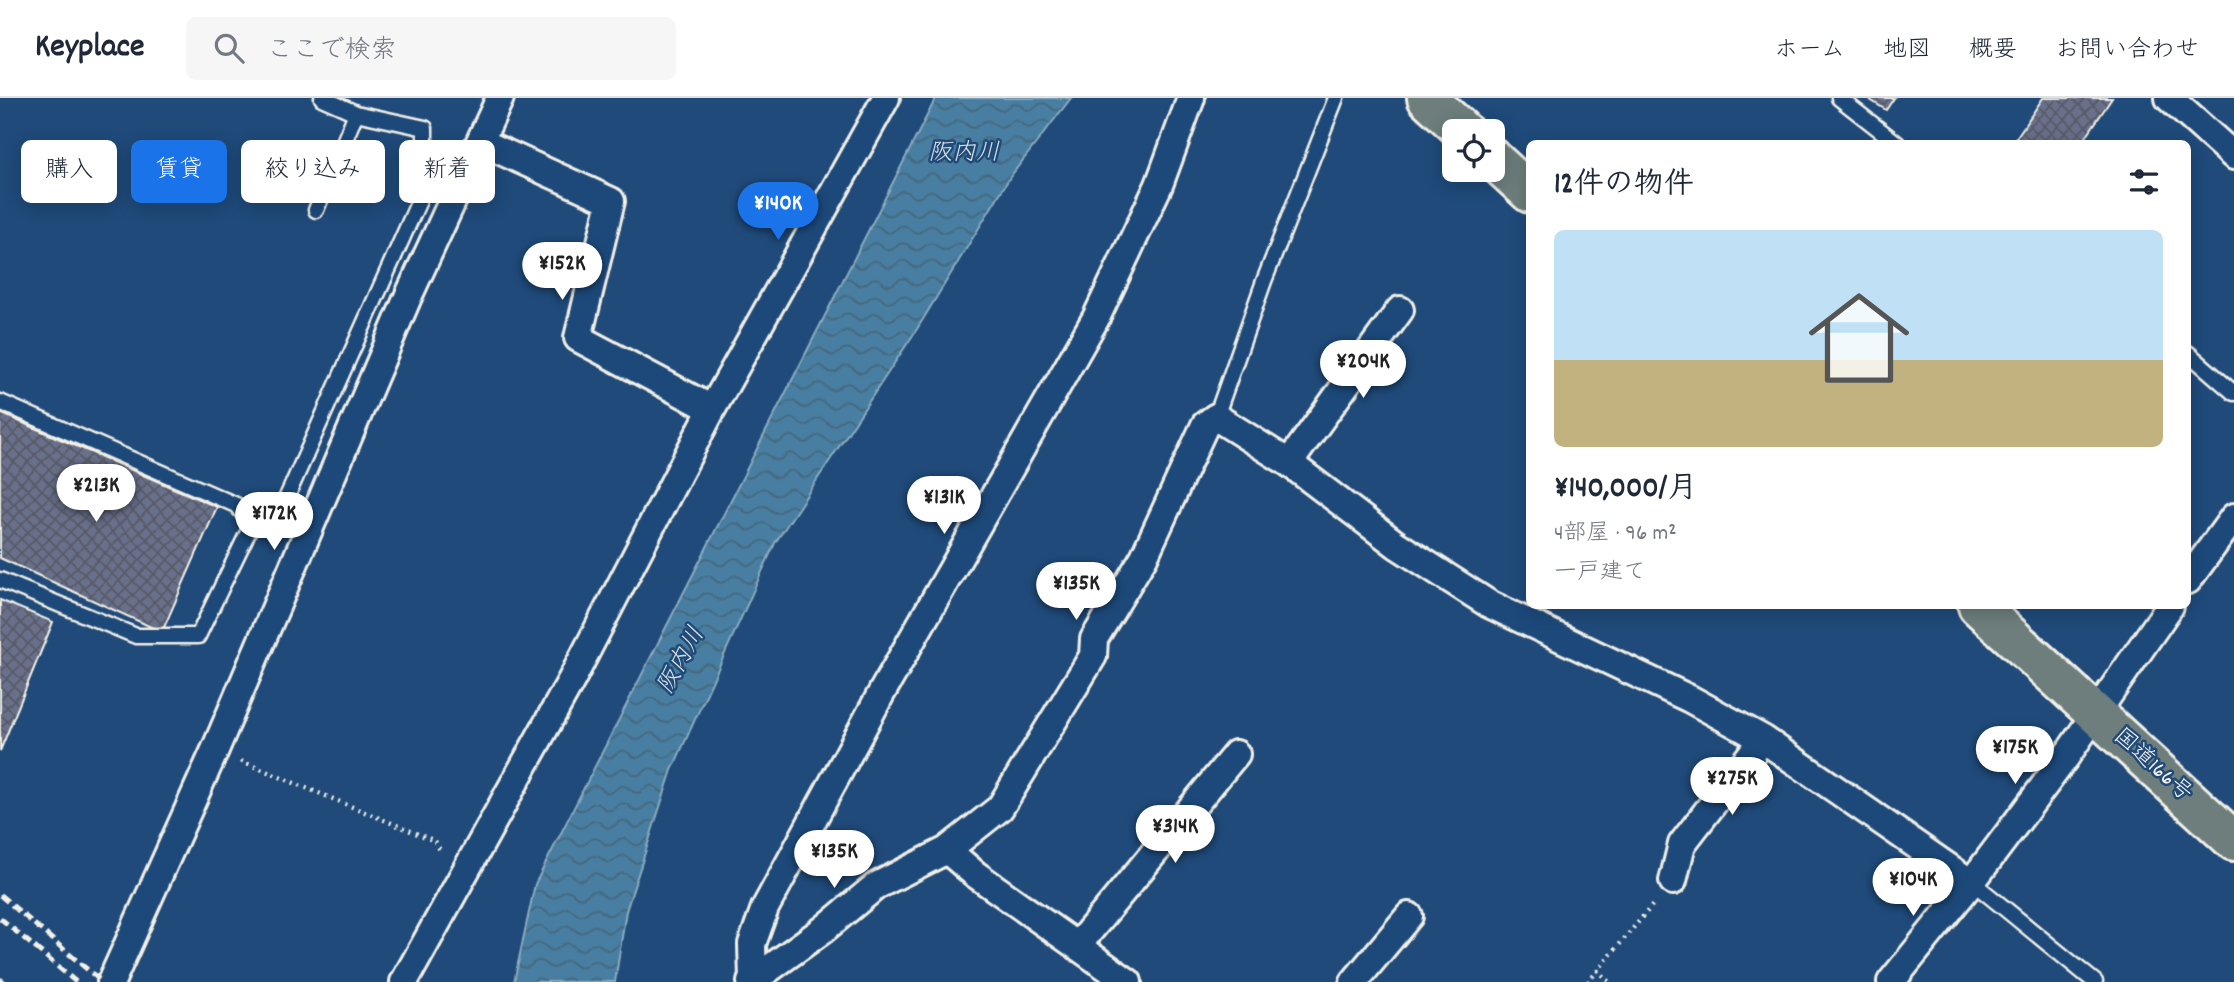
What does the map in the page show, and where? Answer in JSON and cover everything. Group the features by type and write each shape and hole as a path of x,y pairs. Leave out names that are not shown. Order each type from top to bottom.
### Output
{"highway":[{"path":"1427,98 1450,119"},
{"path":"1505,170 1526,189"},
{"name":"国道166号","path":"1981,609 2234,841"}],"street":[{"path":"482,140 500,98"},
{"path":"404,982 572,679 712,409 886,98"},
{"path":"752,981 752,944 765,908 882,692 1096,318 1158,185 1191,98"},
{"path":"2169,98 2234,156"},
{"path":"495,148 611,201 578,338 712,409"},
{"path":"111,982 215,750 408,297 452,203"},
{"path":"1289,463 1400,310"},
{"path":"752,981 824,929 876,886 947,850 1000,808 1093,656 1094,639 1144,557 1205,425 1216,417 1289,463 1397,545 1489,604 1690,699 1763,739 1971,883"},
{"path":"2191,576 2234,517"},
{"path":"1891,982 1971,883 2065,758 2168,609"},
{"path":"1673,881 1682,844 1763,739"},
{"path":"1077,946 1236,754"},
{"path":"947,850 975,874 1077,946 1117,979"},
{"path":"1354,982 1409,916"}],"lane":[{"path":"0,580 136,636 198,636 252,524 282,508 418,203 425,171 425,128 356,113 322,98"},
{"path":"1216,417 1264,281 1336,98"},
{"path":"1839,98 1893,140"},
{"path":"316,211 356,113"},
{"path":"2191,356 2234,393"},
{"path":"0,402 236,505 252,524"},
{"path":"1971,883 2095,982"}],"path":[{"path":"215,750 435,841 443,856 446,909"},
{"path":"1588,982 1673,881"},
{"path":"1597,970 1609,982"}],"water":[{"name":"阪内川","path":"936,98 1071,98 1010,177 917,329 775,543 672,770 626,911 615,982 514,982 535,884"}],"building":[{"path":"1867,98 1894,98 1886,110"},
{"path":"2043,98 2112,98 2084,140 2015,140"},
{"path":"0,413 217,507 162,632 0,558"},
{"path":"0,600 53,622 0,751"}],"railway":[{"path":"0,895 102,982"},
{"path":"0,918 76,982"},
{"path":"0,979 4,982"}]}
